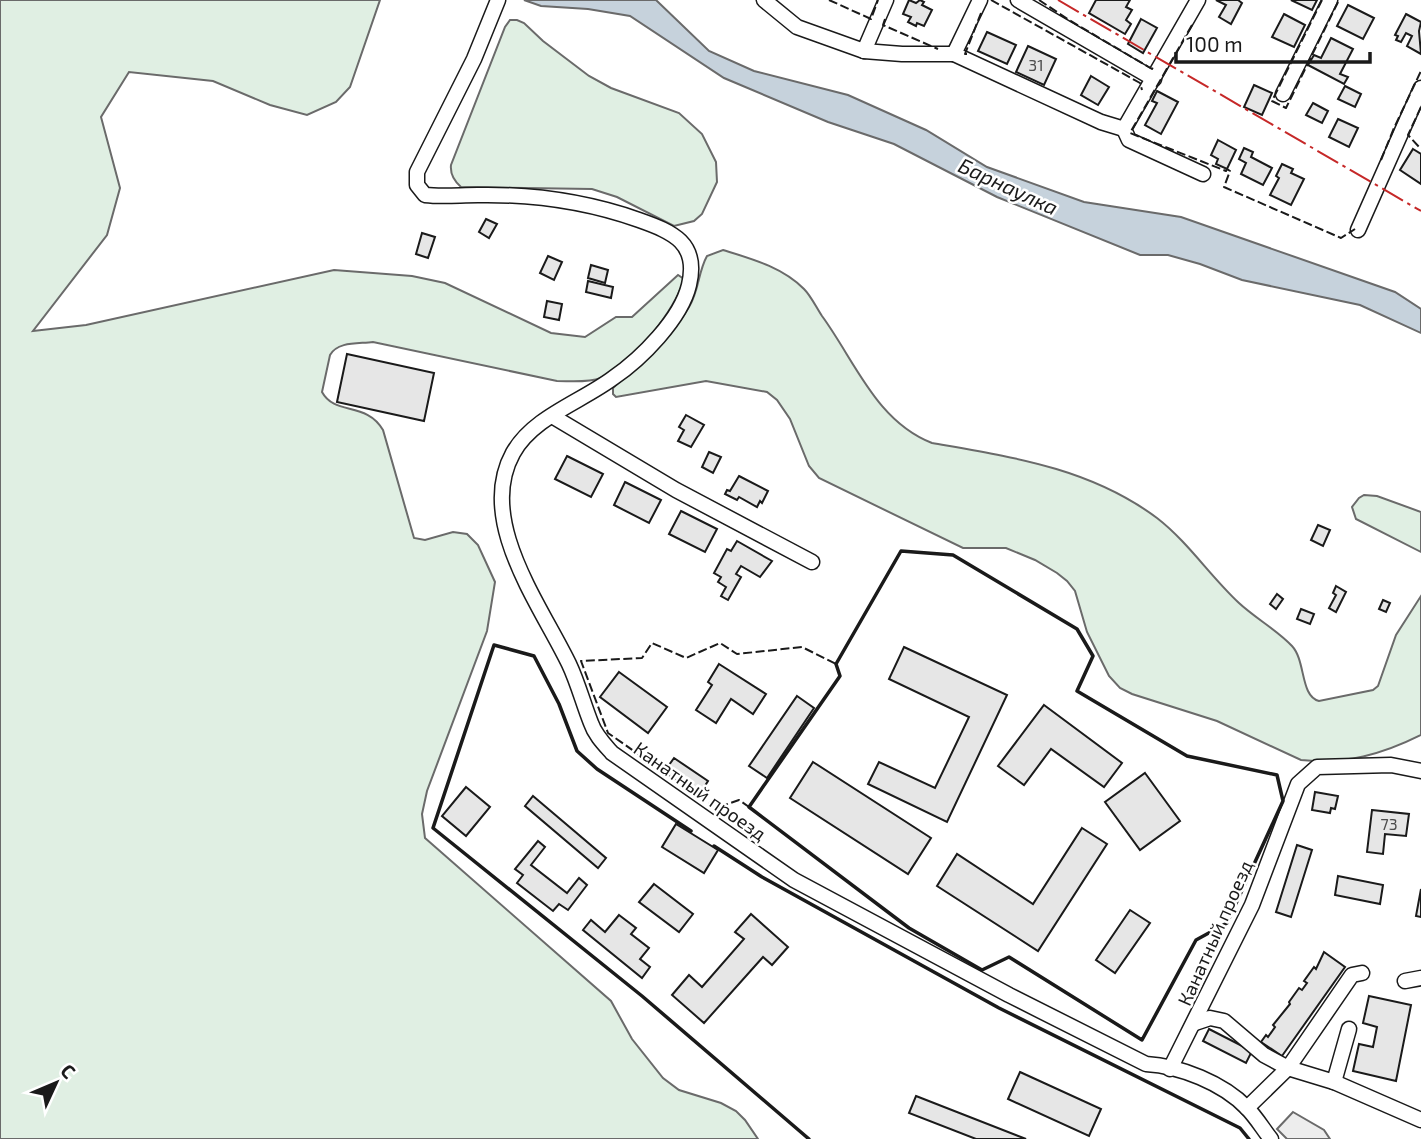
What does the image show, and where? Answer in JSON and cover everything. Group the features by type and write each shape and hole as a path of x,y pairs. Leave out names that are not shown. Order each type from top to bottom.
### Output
{"street":[{"name":"Канатный проезд","path":"498,0 474,58 417,172 417,185 425,195 480,195 592,205 667,230 679,239 689,254 692,272 687,292 660,334 643,353 614,378 529,433 513,453 504,476 501,498 503,522 513,551 581,691 591,723 612,753 794,880 1021,1002 1146,1064 1170,1069 1252,905 1298,784 1317,767 1391,765 1421,771"},
{"path":"764,0 797,27 864,51 954,54 1101,122 1125,129"},
{"path":"864,51 886,0"},
{"path":"954,54 980,0"},
{"path":"1018,0 1154,79"},
{"path":"1198,0 1125,129 1129,141 1203,174"},
{"path":"1283,94 1330,0"},
{"path":"1358,230 1421,88"},
{"path":"558,413 676,490 812,562"},
{"path":"1247,1108 1288,1068 1352,975 1362,974"},
{"path":"1405,981 1421,978"},
{"path":"1195,1023 1210,1018 1224,1021 1264,1055 1288,1068 1334,1082 1421,1120"},
{"path":"1334,1082 1349,1029"},
{"path":"1170,1069 1202,1079 1232,1095 1247,1108 1271,1139"}],"green space":[{"path":"0,0 380,0 350,87 336,102 307,115 270,105 213,81 129,72 101,117 120,188 107,235 33,331 86,325 334,270 412,276 445,283 551,333 585,337 616,317 632,317 678,275 684,279 662,321 638,350 613,372 596,380 557,381 373,342 338,347 330,355 322,392 335,404 368,415 383,430 414,538 425,540 453,532 467,534 478,545 495,582 487,631 427,791 422,814 425,838 611,1001 632,1039 663,1078 679,1090 721,1103 736,1111 758,1139 0,1139"},
{"path":"510,20 524,23 589,76 611,88 679,113 702,134 716,162 717,182 702,214 694,221 674,226 617,197 592,189 461,187 454,180 451,165"},
{"path":"723,250 776,269 804,289 868,388 896,420 913,433 932,443 1021,460 1077,476 1105,487 1157,518 1239,603 1292,646 1309,692 1319,701 1373,690 1378,686 1396,635 1421,596 1421,735 1378,753 1334,761 1301,760 1217,721 1132,694 1120,688 1109,676 1087,632 1075,591 1067,581 1035,560 1006,548 963,548 819,478 809,466 790,419 777,400 767,392 706,381 616,397 613,388 664,340 682,318 695,295 707,256"},
{"path":"1364,495 1377,496 1421,512 1421,552 1356,519 1352,507"}],"shaded area":[{"path":"1293,1112 1324,1130 1330,1139 1287,1139 1277,1129"}],"water":[{"name":"Барнаулка","path":"524,0 656,0 709,51 754,71 848,95 926,130 987,167 1084,202 1181,217 1395,292 1421,309 1421,333 1360,305 1242,280 1168,255 1140,255 997,197 894,144 828,122 724,78 630,16 588,9 541,6"}],"building":[{"path":"909,0 916,3 920,0 924,2 922,5 932,10 924,26 908,22 911,17 903,14"},
{"path":"1096,0 1130,0 1126,7 1132,10 1126,20 1131,24 1125,34 1089,13"},
{"path":"1216,0 1238,0 1242,3 1231,24 1219,17 1226,5"},
{"path":"1291,0 1317,0 1312,10"},
{"path":"1348,5 1374,18 1363,39 1337,26"},
{"path":"1284,14 1305,25 1294,47 1272,37"},
{"path":"1406,14 1421,22 1421,54 1407,46 1412,36 1406,33 1401,42 1396,40 1398,36 1395,35"},
{"path":"1141,19 1157,28 1143,53 1128,44"},
{"path":"987,32 1016,45 1007,64 978,51"},
{"path":"1331,38 1353,49 1340,74 1348,77 1344,84 1308,65 1314,55 1321,58"},
{"path":"1028,46 1056,59 1044,85 1016,72"},
{"path":"1091,76 1109,87 1098,105 1081,95"},
{"path":"1254,85 1272,93 1262,115 1244,107"},
{"path":"1345,86 1361,94 1355,107 1338,99"},
{"path":"1157,91 1178,102 1161,134 1145,125 1157,103 1152,101"},
{"path":"1313,103 1328,111 1322,123 1306,115"},
{"path":"1338,119 1358,128 1349,147 1329,137"},
{"path":"1218,140 1236,150 1227,169 1216,164 1218,159 1211,155"},
{"path":"1244,148 1253,152 1251,157 1272,168 1263,185 1241,174 1246,163 1239,159"},
{"path":"1413,149 1421,154 1421,184 1400,170"},
{"path":"1282,164 1293,169 1291,173 1304,179 1291,205 1270,195 1279,178 1276,176"},
{"path":"486,219 497,224 489,238 479,232"},
{"path":"422,233 435,237 428,258 416,254"},
{"path":"548,256 562,262 554,280 540,273"},
{"path":"591,265 608,270 605,283 588,278"},
{"path":"588,281 613,287 611,298 586,292"},
{"path":"547,301 562,304 559,320 544,317"},
{"path":"347,354 434,373 424,421 337,402"},
{"path":"686,415 704,425 691,447 678,441 684,430 679,427"},
{"path":"709,452 721,457 713,473 702,467"},
{"path":"567,456 603,474 591,497 555,479"},
{"path":"739,476 768,491 757,507 739,497 737,500 725,494 727,490 730,491"},
{"path":"625,482 661,500 649,523 614,505"},
{"path":"681,511 717,529 705,552 669,534"},
{"path":"1318,525 1330,530 1323,546 1311,540"},
{"path":"737,541 772,561 760,577 741,566 736,574 741,577 728,600 721,596 726,587 718,582 721,577 714,573 727,549 731,551"},
{"path":"1336,586 1346,592 1336,612 1329,608 1336,595 1333,593"},
{"path":"1277,594 1283,599 1276,609 1270,604"},
{"path":"1383,600 1390,603 1386,612 1379,609"},
{"path":"1301,609 1314,614 1310,624 1297,619"},
{"path":"904,647 1007,695 947,822 868,784 879,762 935,788 969,717 889,679"},
{"path":"719,664 766,694 753,714 731,699 716,723 696,710 712,685 708,682"},
{"path":"619,672 667,707 648,733 600,697"},
{"path":"797,696 814,708 767,778 749,766"},
{"path":"1044,705 1122,763 1104,787 1051,749 1024,785 998,766"},
{"path":"674,758 708,781 699,795 664,772"},
{"path":"813,762 931,838 908,874 790,798"},
{"path":"1145,773 1180,821 1140,850 1105,802"},
{"path":"466,787 490,807 466,836 442,816"},
{"path":"1315,792 1338,796 1335,809 1331,808 1330,813 1312,810"},
{"path":"533,796 606,858 598,868 525,806"},
{"path":"1372,810 1409,814 1406,836 1385,834 1383,854 1367,852"},
{"path":"676,824 718,850 704,873 662,847"},
{"path":"1082,828 1107,844 1038,951 937,886 957,854 1033,904"},
{"path":"538,841 545,847 531,865 567,893 579,878 587,885 568,910 559,904 553,911 517,883 523,875 515,869"},
{"path":"1297,845 1312,850 1291,917 1276,912"},
{"path":"1338,876 1383,885 1380,904 1335,895"},
{"path":"654,884 693,914 679,932 639,902"},
{"path":"1421,889 1421,917 1416,916"},
{"path":"1130,910 1150,923 1115,973 1096,960"},
{"path":"751,914 788,947 772,965 763,957 704,1023 672,995 689,975 702,987 744,939 735,932"},
{"path":"619,915 636,928 631,934 649,948 640,959 650,967 642,978 583,930 591,920 605,932"},
{"path":"1324,952 1345,967 1282,1056 1261,1042 1266,1035 1268,1037 1275,1027 1273,1025 1299,988 1302,990 1307,983 1304,981 1314,967 1316,969"},
{"path":"1369,996 1411,1005 1396,1081 1353,1071 1359,1044 1373,1047 1377,1027 1363,1023"},
{"path":"1209,1029 1252,1051 1246,1063 1203,1041"},
{"path":"1020,1072 1101,1109 1089,1136 1008,1099"},
{"path":"916,1096 1026,1139 976,1139 909,1113"}],"fence":[{"path":"829,0 871,19 878,0"},
{"path":"991,0 1140,83 1142,90"},
{"path":"1039,0 1152,69 1154,65"},
{"path":"1322,0 1272,101 1286,108 1339,0"},
{"path":"967,54 981,13"},
{"path":"885,19 883,25 938,49"},
{"path":"1192,25 1130,133 1226,171 1227,169 1230,171 1224,187 1341,238 1355,229"},
{"path":"1381,160 1421,71"},
{"path":"1421,107 1408,135 1421,149"},
{"path":"664,772 608,733 581,661 642,658 652,643 686,658 720,643 737,654 802,647 836,664"},
{"path":"699,795 716,808 739,800 749,807"}],"wall":[{"path":"901,551 953,555 1077,629 1093,656 1077,691 1187,756 1277,775 1283,801 1227,923 1196,940 1142,1040 1009,957 982,970 909,928 749,807 840,676 836,664 901,551"},
{"path":"691,831 597,769 577,751 559,704 534,656 494,645 433,828 642,996 809,1139"},
{"path":"714,846 762,877 999,1008 1240,1128 1249,1139"}],"power":[{"path":"1058,0 1421,211"}]}
